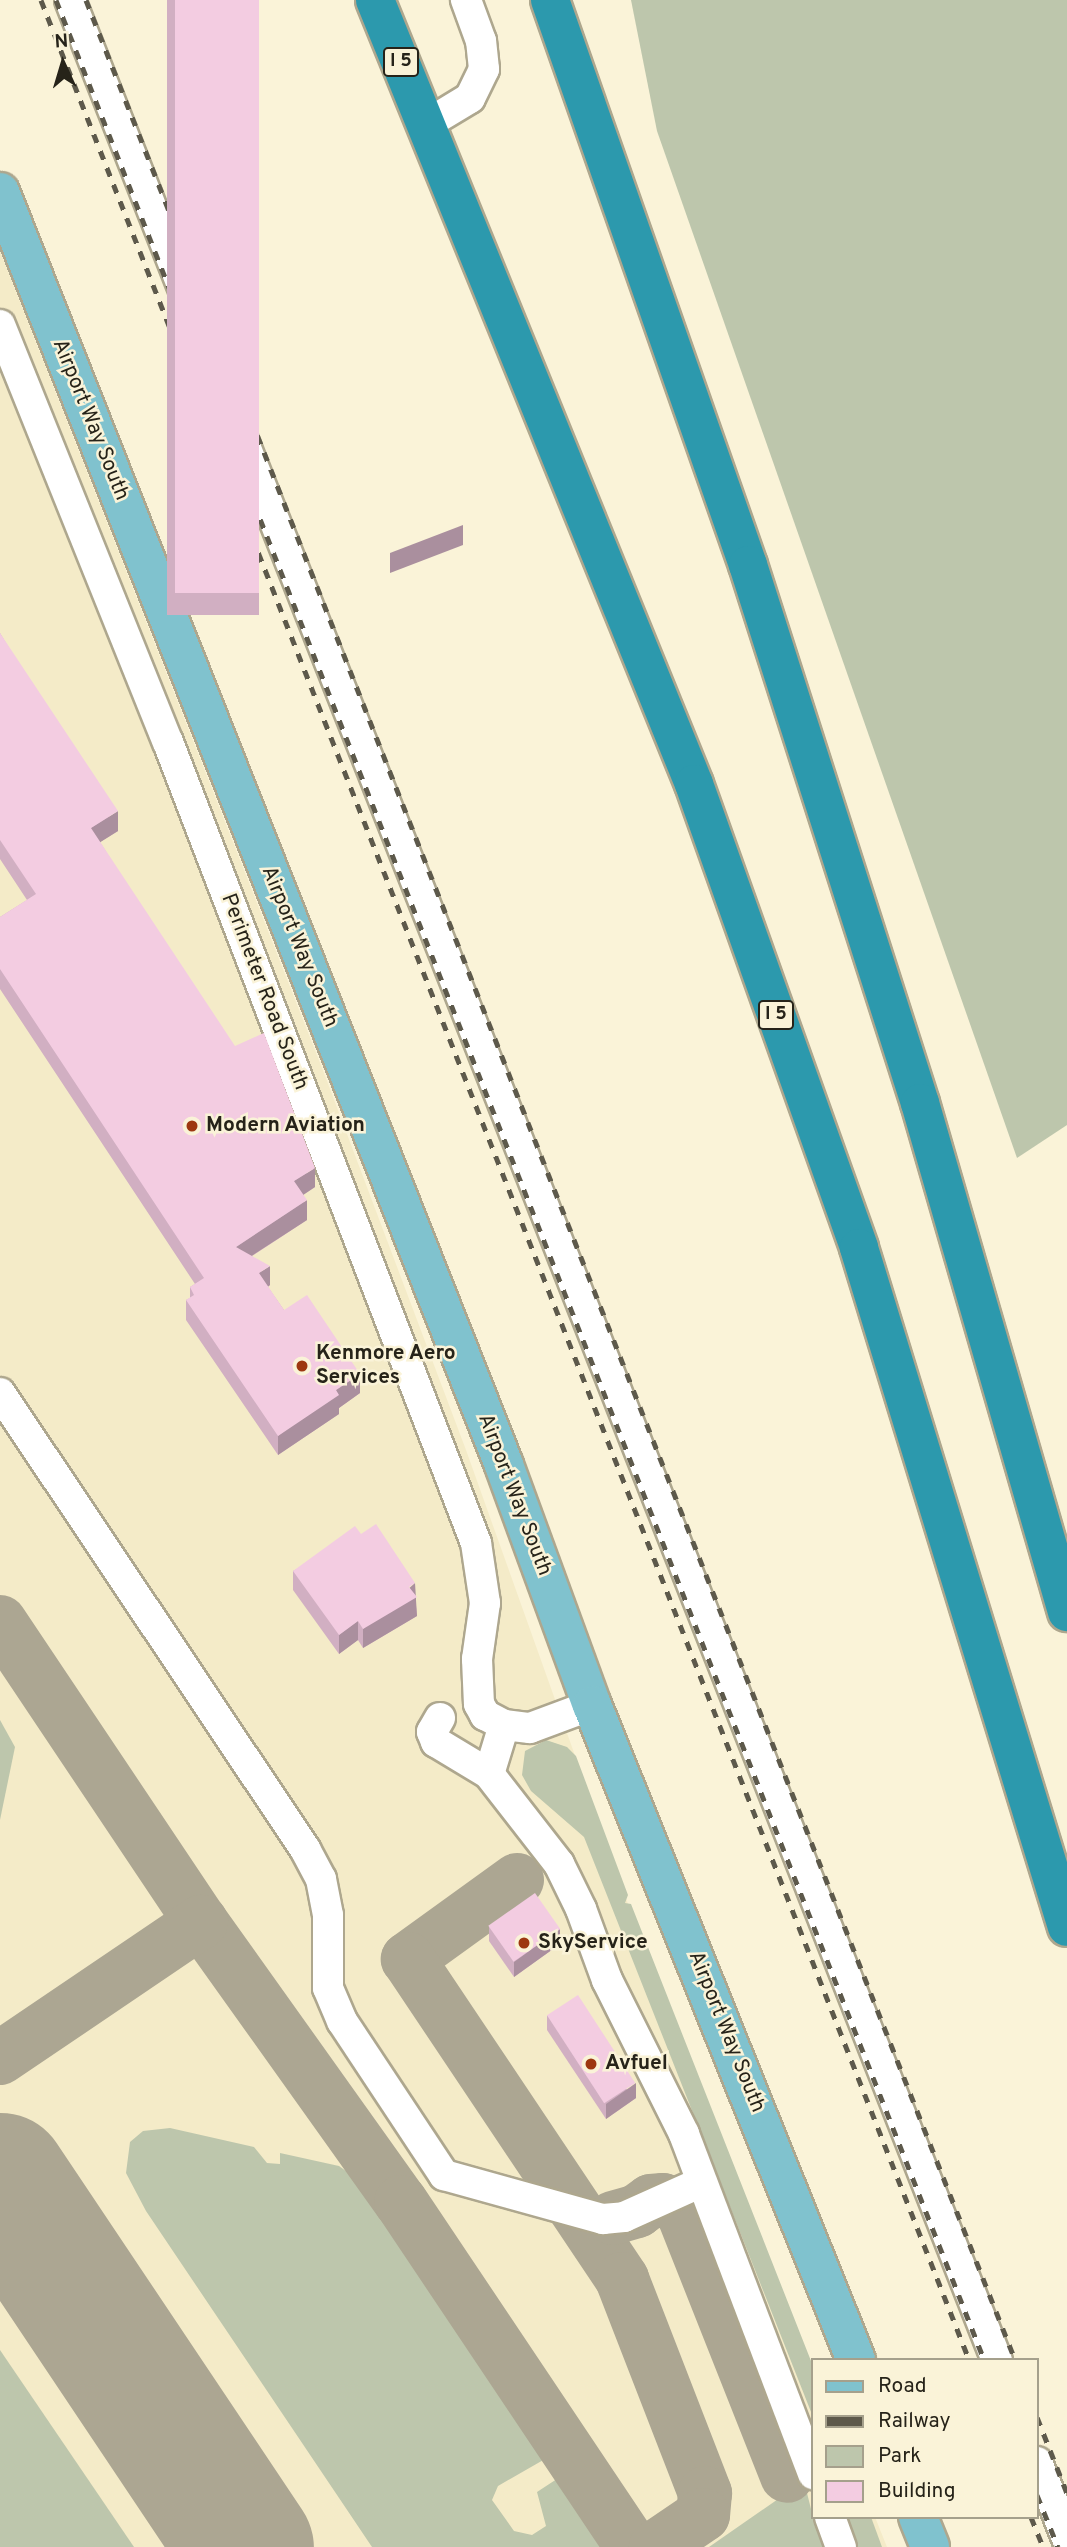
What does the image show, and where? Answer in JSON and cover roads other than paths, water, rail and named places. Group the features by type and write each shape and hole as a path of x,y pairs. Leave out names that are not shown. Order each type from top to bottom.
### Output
{"highway":[{"name":"I 5","path":"375,0 694,783 850,1222 1067,1927"},
{"path":"550,0 748,565 919,1103 1067,1612"}],"main road":[{"name":"Airport Way South","path":"0,192 498,1452 592,1705 855,2358"},
{"name":"Airport Way South","path":"592,1705 619,1819 830,2358"},
{"path":"893,2519 904,2547"},
{"path":"919,2519 930,2547"}],"lane":[{"path":"70,0 996,2358"},
{"path":"426,124 470,98 485,69 481,41 466,0"},
{"name":"Perimeter Road South","path":"0,325 168,742 476,1543 485,1603 477,1659 458,1711 432,1732 436,1742 489,1774"},
{"path":"0,1393 305,1849 321,1879 328,1915 328,1988 342,2021 444,2175 603,2219 624,2217 702,2182"},
{"path":"458,1711 485,1715 504,1725 530,1728 592,1705"},
{"path":"504,1725 489,1774 559,1864 613,1992 688,2146 811,2469"},
{"path":"1039,2467 1067,2538"},
{"path":"831,2519 841,2547"}],"railway":[{"path":"41,0 968,2358"},
{"path":"56,0 983,2358"},
{"path":"86,0 1014,2358"},
{"path":"1039,2422 1067,2493"},
{"path":"1039,2500 1058,2547"},
{"path":"1032,2519 1043,2547"}],"place":[{"name":"Modern Aviation","path":"192,1126"},
{"name":"Kenmore Aero Services","path":"302,1366"},
{"name":"SkyService","path":"524,1943"},
{"name":"Avfuel","path":"591,2064"}]}
